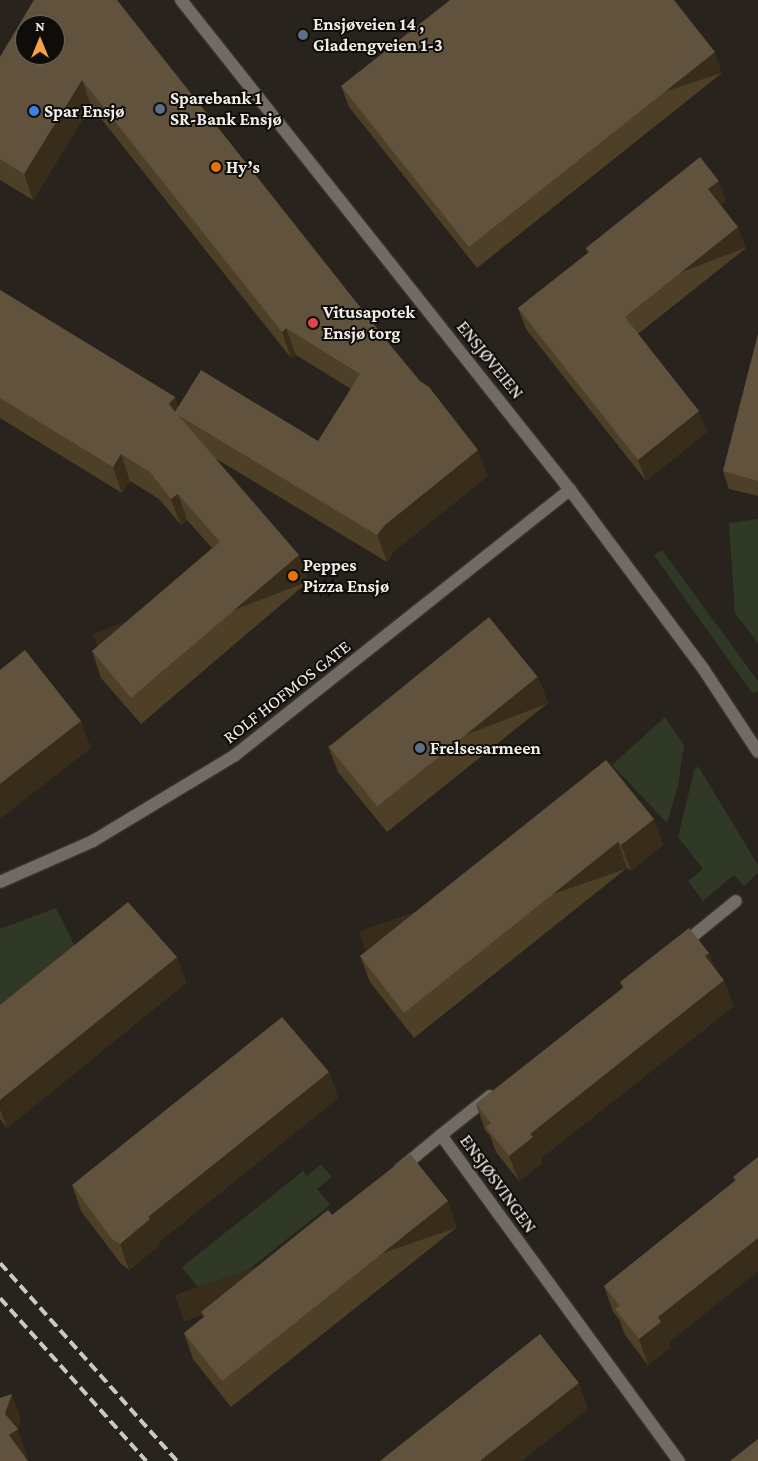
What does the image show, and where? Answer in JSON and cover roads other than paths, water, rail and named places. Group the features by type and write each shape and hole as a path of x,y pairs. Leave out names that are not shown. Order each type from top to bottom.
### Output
{"street":[{"name":"ENSJØVEIEN","path":"181,0 570,490 704,670 758,752"},
{"name":"ROLF HOFMOS GATE","path":"0,882 94,841 234,756 570,490"},
{"path":"674,951 736,902"},
{"name":"ENSJØSVINGEN","path":"503,1086 440,1135 679,1461"},
{"path":"389,1178 440,1135"}],"railway":[{"path":"0,1263 177,1461"},
{"path":"0,1298 146,1461"}],"place":[{"name":"Ensjøveien 14 , Gladengveien 1-3","path":"303,35"},
{"name":"Sparebank 1 SR-Bank Ensjø","path":"160,109"},
{"name":"Spar Ensjø","path":"34,111"},
{"name":"Hy’s","path":"216,167"},
{"name":"Vitusapotek Ensjø torg","path":"313,323"},
{"name":"Peppes Pizza Ensjø","path":"293,576"},
{"name":"Frelsesarmeen","path":"420,748"}]}
